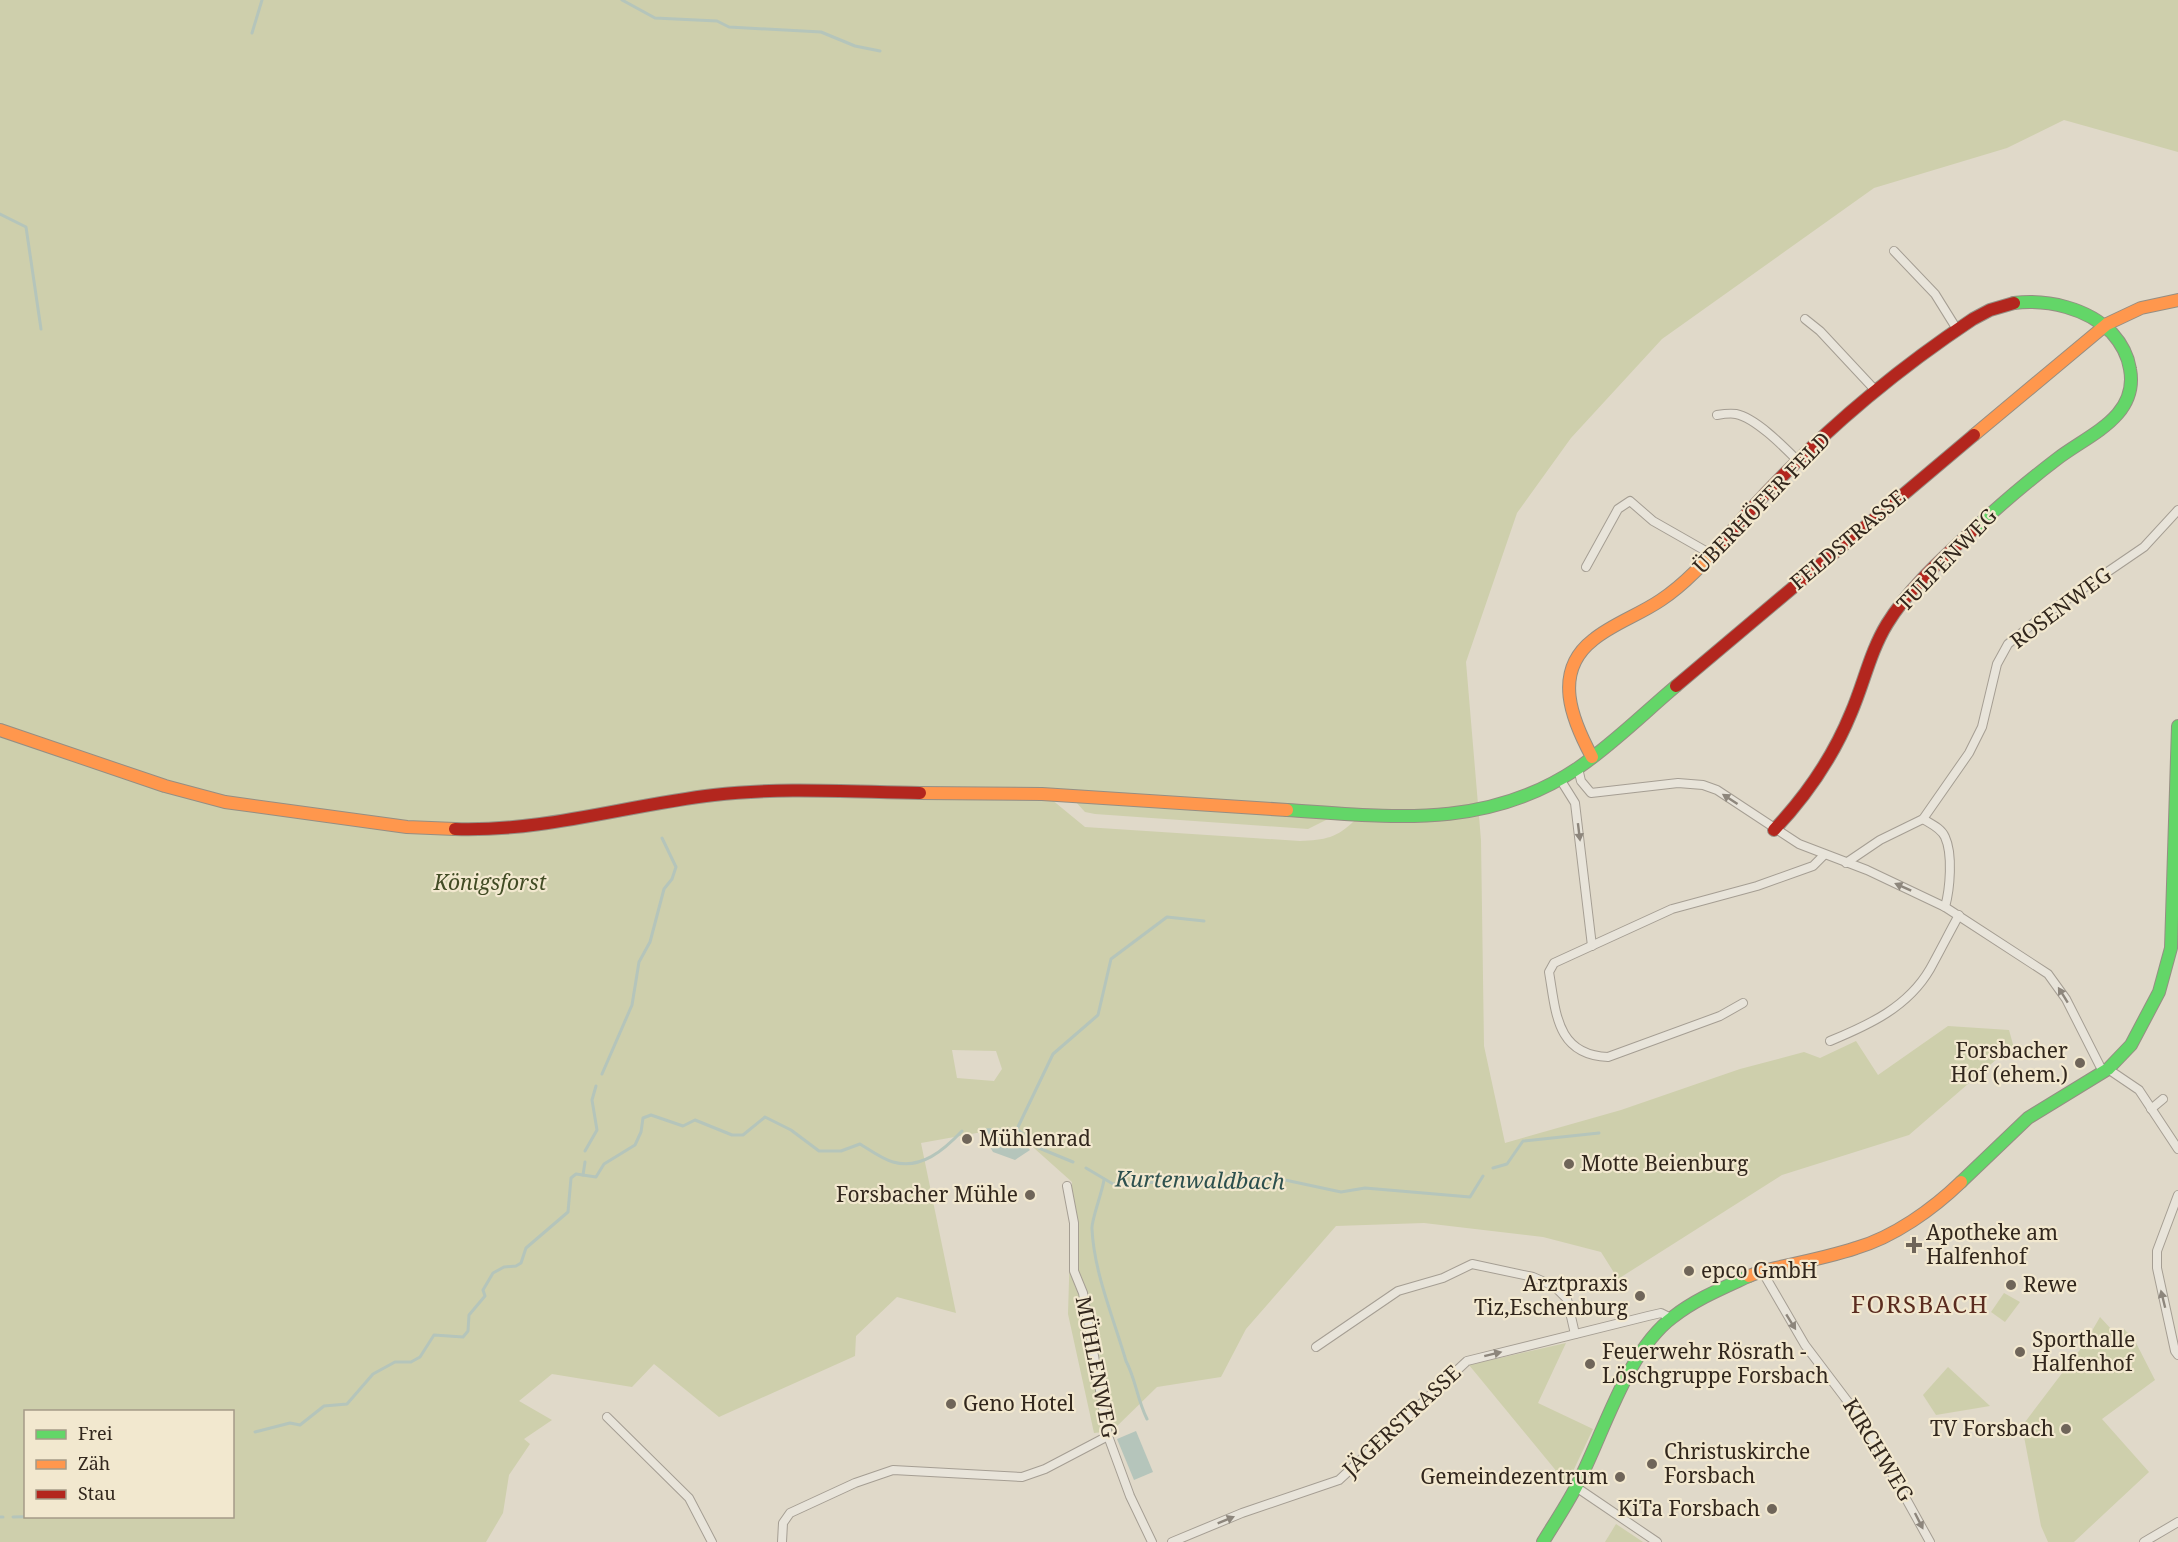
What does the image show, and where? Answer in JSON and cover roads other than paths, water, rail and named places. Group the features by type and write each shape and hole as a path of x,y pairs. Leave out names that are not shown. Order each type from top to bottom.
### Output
{"main road":[{"name":"FELDSTRASSE","path":"0,730 165,786 225,802 407,827 481,830 545,825 713,795 766,791 1042,794 1412,818 1462,814 1525,796 1578,768 2107,324 2128,312 2159,302 2178,300"},
{"name":"ÜBERHÖFER FELD","path":"1592,757 1576,730 1567,704 1568,679 1577,659 1592,640 1684,582 1784,474 1876,391 1990,310 2019,301 2085,312 2107,324"},
{"name":"TULPENWEG","path":"1774,830 1804,800 1822,773 1853,708 1875,648 1897,610 2001,505 2059,457 2107,426 2121,412 2129,398 2132,383 2130,364 2120,342 2107,324"},
{"path":"1543,1542 1576,1487 1629,1372 1644,1349 1671,1318 1707,1294 1762,1272 1858,1248 1903,1226 1948,1195 2028,1118 2118,1061 2141,1028 2159,992 2169,960 2173,911 2178,726"}],"street":[{"path":"1894,252 1935,294 1958,331"},
{"path":"1805,319 1820,331 1876,391"},
{"path":"1717,415 1737,414 1746,419 1779,441 1799,462"},
{"path":"1586,567 1618,508 1630,501 1653,521 1711,554"},
{"name":"ROSENWEG","path":"1846,863 1880,840 1923,819 1969,753 1982,726 1997,664 2008,644 2040,618 2144,547 2178,510"},
{"path":"1578,768 1581,781 1591,793"},
{"path":"1560,779 1575,803 1592,946"},
{"path":"1575,803 1591,793 1697,783 1717,790 1774,830 1824,855 1959,915 2048,974 2066,999 2105,1070 2139,1090 2178,1149"},
{"path":"1923,819 1936,827 1945,837 1950,886 1945,907"},
{"path":"1743,1003 1720,1016 1608,1057 1586,1053 1571,1044 1561,1030 1549,972 1554,963 1672,909 1729,895 1813,866 1824,855"},
{"path":"1830,1041 1864,1027 1890,1011 1911,994 1930,970 1959,915"},
{"path":"2151,1109 2163,1099"},
{"name":"MÜHLENWEG","path":"1067,1186 1074,1223 1074,1271 1083,1293 1108,1436 1130,1496 1152,1542"},
{"path":"2178,1195 2157,1251 2157,1268 2175,1351 2178,1355"},
{"path":"1316,1347 1398,1291 1443,1278 1472,1264 1533,1277 1554,1286 1567,1299 1575,1334"},
{"name":"KIRCHWEG","path":"1762,1272 1805,1345 1864,1423 1930,1542"},
{"name":"JÄGERSTRASSE","path":"1172,1542 1338,1480 1467,1361 1661,1313 1671,1318"},
{"path":"608,1417 689,1498 711,1542"},
{"path":"782,1542 783,1523 790,1512 879,1474 905,1470 1022,1478 1045,1469 1108,1436"},
{"path":"1576,1487 1657,1542"},
{"path":"2144,1542 2178,1522"}],"waterway":[{"path":"252,33 262,0"},
{"path":"622,0 655,18 717,21 729,27 821,32 855,46 880,51"},
{"path":"0,214 26,227 41,329"},
{"path":"602,1074 632,1005 639,962 650,942 664,889 672,879 676,867 662,838"},
{"path":"1017,1129 1053,1054 1098,1015 1111,959 1167,917 1204,921"},
{"path":"585,1151 597,1130 592,1100 596,1086"},
{"name":"Kurtenwaldbach","path":"255,1432 290,1423 300,1425 324,1406 347,1404 373,1374 395,1362 411,1362 420,1357 434,1335 463,1337 468,1331 469,1315 485,1296 483,1290 493,1273 504,1267 521,1263 526,1248 568,1212 571,1178 576,1174 596,1177 604,1164 635,1145 641,1132 643,1118 651,1115 683,1126 695,1120 732,1135 743,1135 765,1117 791,1130 819,1151 841,1151 860,1144 885,1159 903,1164 931,1157 962,1131"},
{"name":"Kurtenwaldbach","path":"980,1130 1017,1129 1039,1148 1073,1162"},
{"name":"Kurtenwaldbach","path":"1493,1168 1507,1164 1523,1141 1599,1133"},
{"path":"583,1175 585,1162"},
{"name":"Kurtenwaldbach","path":"1086,1168 1113,1184 1271,1177 1341,1192 1365,1188 1470,1197 1483,1176"},
{"path":"1104,1180 1092,1225 1096,1262 1126,1361 1147,1419"},
{"name":"Kurtenwaldbach","path":"13,1517 24,1517"}],"place":[{"name":"Forsbacher Hof (ehem.)","path":"2080,1063"},
{"name":"Mühlenrad","path":"967,1139"},
{"name":"Motte Beienburg","path":"1569,1164"},
{"name":"Forsbacher Mühle","path":"1030,1195"},
{"name":"Apotheke am Halfenhof","path":"1914,1245"},
{"name":"epco GmbH","path":"1689,1271"},
{"name":"Rewe","path":"2011,1285"},
{"name":"Arztpraxis Tiz,Eschenburg","path":"1640,1296"},
{"name":"Sporthalle Halfenhof","path":"2020,1352"},
{"name":"Feuerwehr Rösrath - Löschgruppe Forsbach","path":"1590,1364"},
{"name":"Geno Hotel","path":"951,1404"},
{"name":"TV Forsbach","path":"2066,1429"},
{"name":"Christuskirche Forsbach","path":"1652,1464"},
{"name":"Gemeindezentrum","path":"1620,1477"},
{"name":"KiTa Forsbach","path":"1772,1509"}],"district":[{"name":"FORSBACH","path":"1920,1305"}],"park label":[{"name":"Königsforst","path":"490,883"}]}
